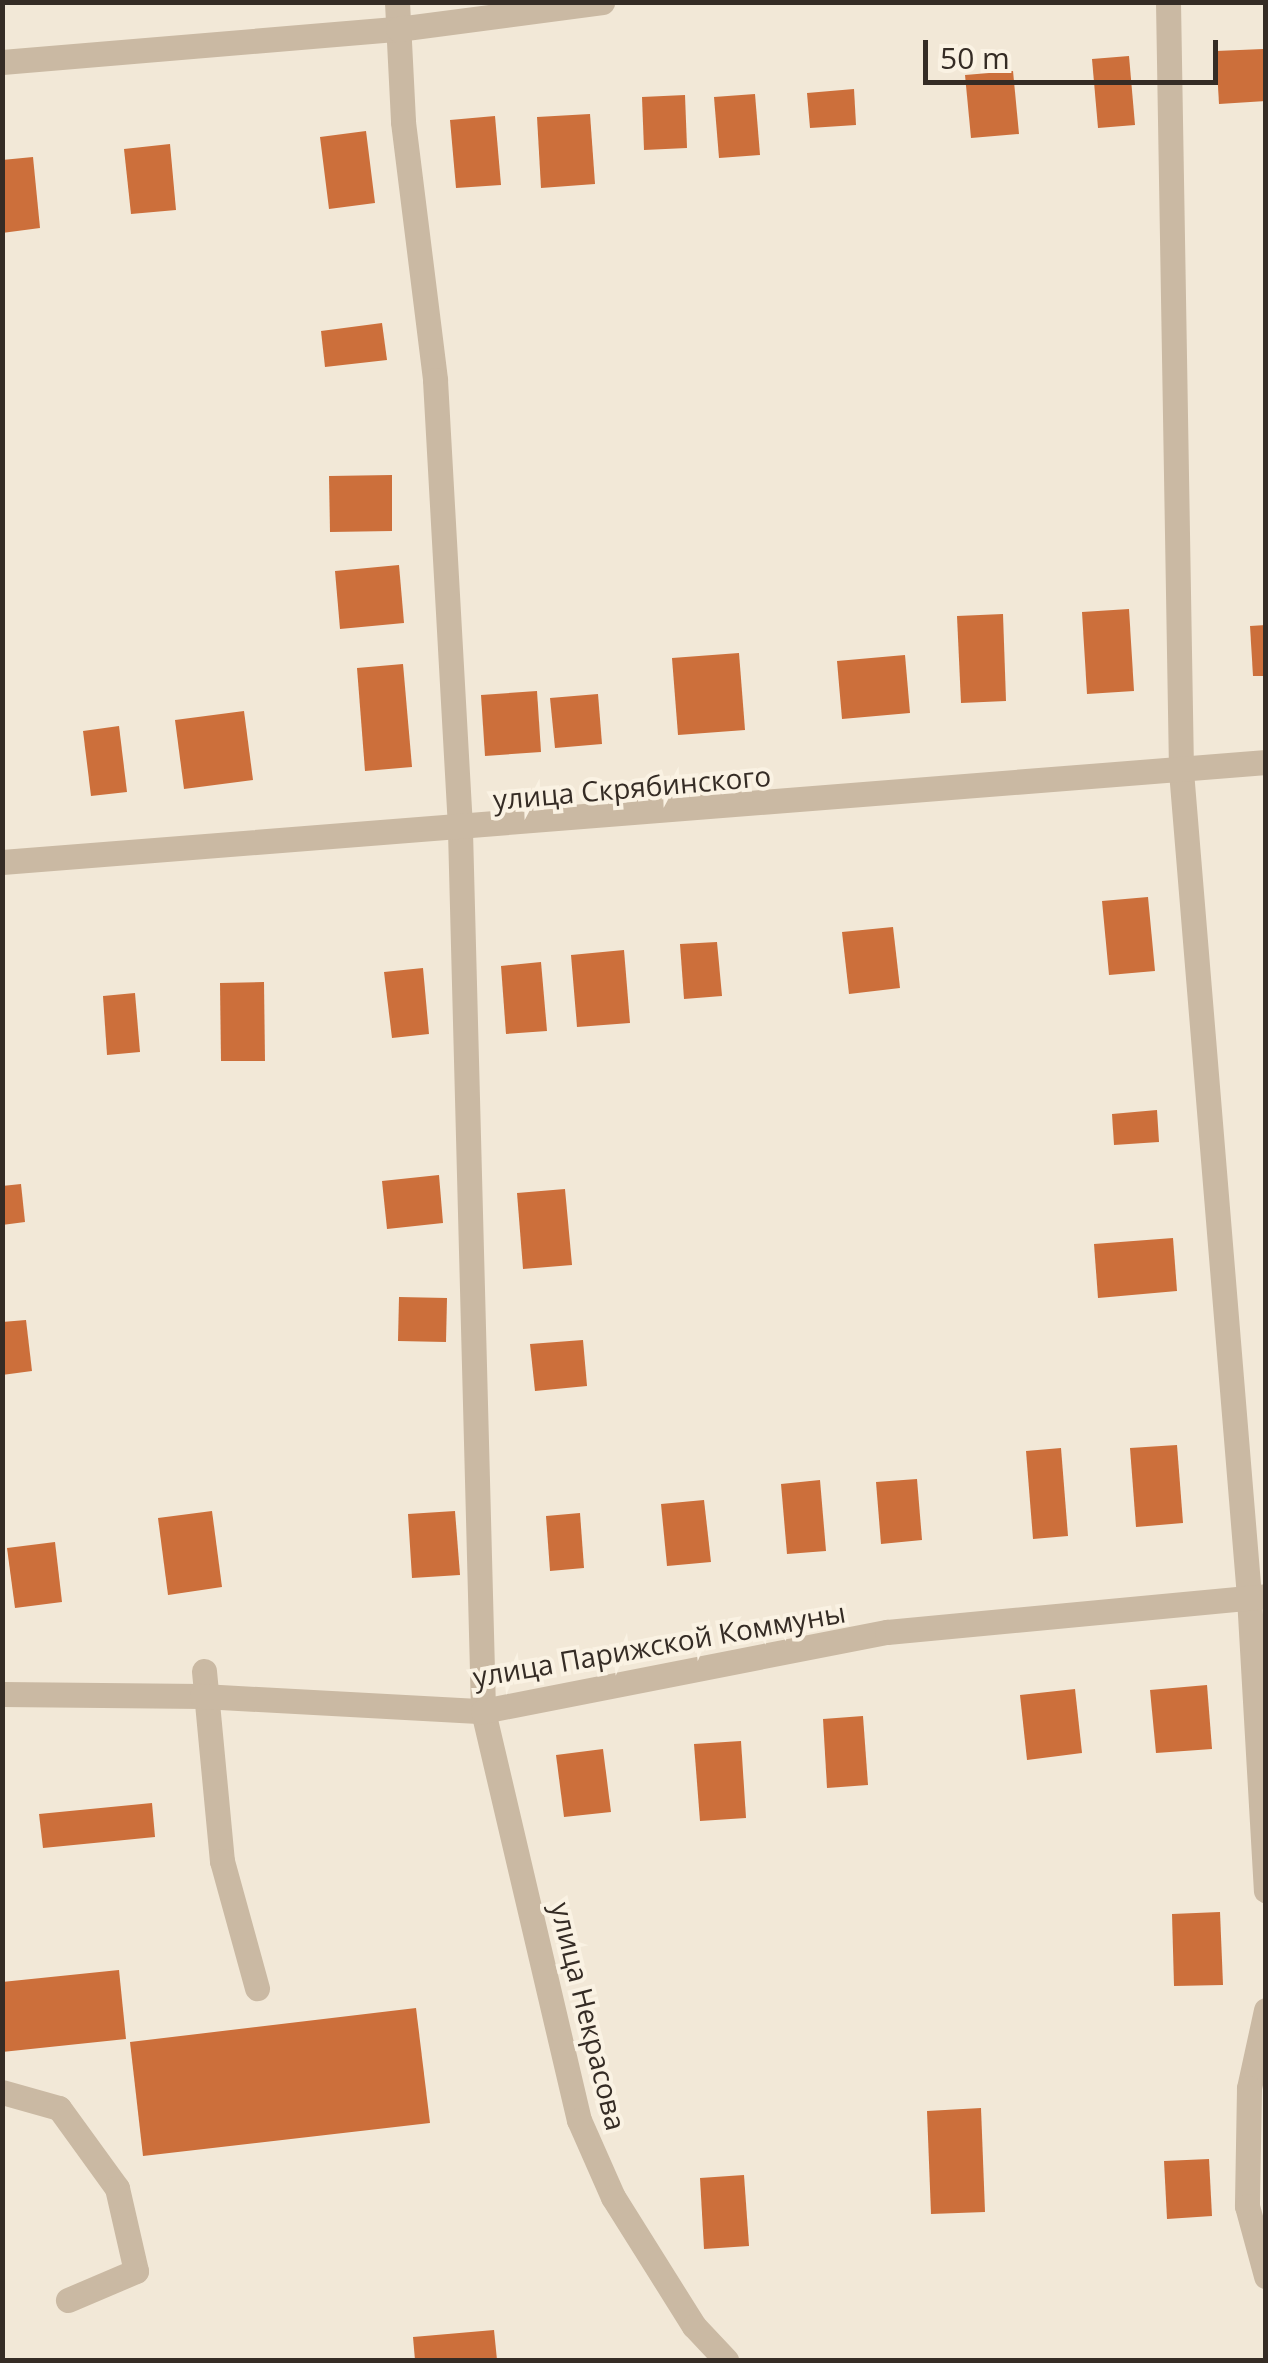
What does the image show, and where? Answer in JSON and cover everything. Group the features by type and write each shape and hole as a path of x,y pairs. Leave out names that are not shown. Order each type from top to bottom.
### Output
{"street":[{"name":"улица Некрасова","path":"397,2 403,122 434,380 460,831 483,1711 579,2120 613,2197 694,2326 726,2360"},
{"path":"2,62 398,29 602,2"},
{"path":"1168,2 1181,772 1257,1596 1266,1890"},
{"name":"улица Скрябинского","path":"2,862 460,831 1266,762"},
{"name":"улица Парижской Коммуны","path":"2,1694 203,1683 483,1711 887,1632 1257,1596"},
{"path":"203,1683 222,1861 257,1988"},
{"path":"1266,2010 1249,2088 1247,2206 1266,2276"},
{"path":"2,2092 58,2108 117,2188 136,2270 68,2300"}],"building":[{"path":"1263,49 1266,101 1219,104 1216,51"},
{"path":"1129,56 1135,125 1098,128 1092,59"},
{"path":"1013,71 1019,134 971,138 965,75"},
{"path":"854,89 856,125 810,128 807,93"},
{"path":"755,94 760,155 719,158 714,97"},
{"path":"685,95 687,148 644,150 642,97"},
{"path":"590,114 595,184 541,188 537,117"},
{"path":"495,116 501,185 456,188 450,120"},
{"path":"366,131 375,203 329,209 320,137"},
{"path":"170,144 176,210 131,214 124,149"},
{"path":"33,157 40,228 2,233 2,160"},
{"path":"382,323 387,360 325,367 321,331"},
{"path":"392,475 392,531 330,532 329,476"},
{"path":"399,565 404,623 340,629 335,571"},
{"path":"1129,609 1134,691 1087,694 1082,612"},
{"path":"1003,614 1006,701 961,703 957,616"},
{"path":"1266,625 1266,676 1253,676 1250,626"},
{"path":"739,653 745,730 678,735 672,658"},
{"path":"905,655 910,713 842,719 837,661"},
{"path":"403,664 412,767 365,771 357,668"},
{"path":"537,691 541,752 485,756 481,695"},
{"path":"598,694 602,744 555,748 550,698"},
{"path":"244,711 253,780 184,789 175,720"},
{"path":"119,726 127,792 91,796 83,731"},
{"path":"1148,897 1155,971 1109,975 1102,901"},
{"path":"893,927 900,988 849,994 842,932"},
{"path":"717,942 722,996 684,999 680,944"},
{"path":"624,950 630,1023 577,1027 571,955"},
{"path":"541,962 547,1031 506,1034 501,966"},
{"path":"423,968 429,1034 392,1038 384,972"},
{"path":"264,982 265,1061 221,1061 220,983"},
{"path":"135,993 140,1052 107,1055 103,996"},
{"path":"1157,1110 1159,1142 1114,1145 1112,1114"},
{"path":"439,1175 443,1223 387,1229 382,1181"},
{"path":"21,1184 25,1222 2,1225 2,1186"},
{"path":"565,1189 572,1265 523,1269 517,1193"},
{"path":"1173,1238 1177,1291 1098,1298 1094,1244"},
{"path":"399,1297 447,1298 446,1342 398,1341"},
{"path":"26,1320 32,1371 2,1375 2,1322"},
{"path":"583,1340 587,1386 535,1391 530,1344"},
{"path":"1177,1445 1183,1523 1136,1527 1130,1448"},
{"path":"1061,1448 1068,1536 1033,1539 1026,1451"},
{"path":"917,1479 922,1540 881,1544 876,1482"},
{"path":"820,1480 826,1551 787,1554 781,1484"},
{"path":"704,1500 711,1562 667,1566 661,1504"},
{"path":"212,1511 222,1587 168,1595 158,1518"},
{"path":"455,1511 460,1575 412,1578 408,1514"},
{"path":"580,1513 584,1568 550,1571 546,1516"},
{"path":"55,1542 62,1602 15,1608 7,1548"},
{"path":"1207,1685 1212,1749 1156,1753 1150,1690"},
{"path":"1075,1689 1082,1753 1027,1760 1020,1695"},
{"path":"863,1716 868,1785 827,1788 823,1719"},
{"path":"741,1741 746,1818 700,1821 694,1744"},
{"path":"603,1749 611,1812 564,1817 556,1755"},
{"path":"152,1803 155,1837 43,1848 39,1814"},
{"path":"1220,1912 1223,1985 1174,1986 1172,1914"},
{"path":"119,1970 126,2039 2,2052 2,1982"},
{"path":"416,2008 430,2123 143,2156 130,2042"},
{"path":"981,2108 985,2212 931,2214 927,2111"},
{"path":"1209,2159 1212,2216 1167,2219 1164,2161"},
{"path":"744,2175 749,2246 704,2249 700,2178"},
{"path":"494,2330 497,2360 415,2360 413,2337"}]}
